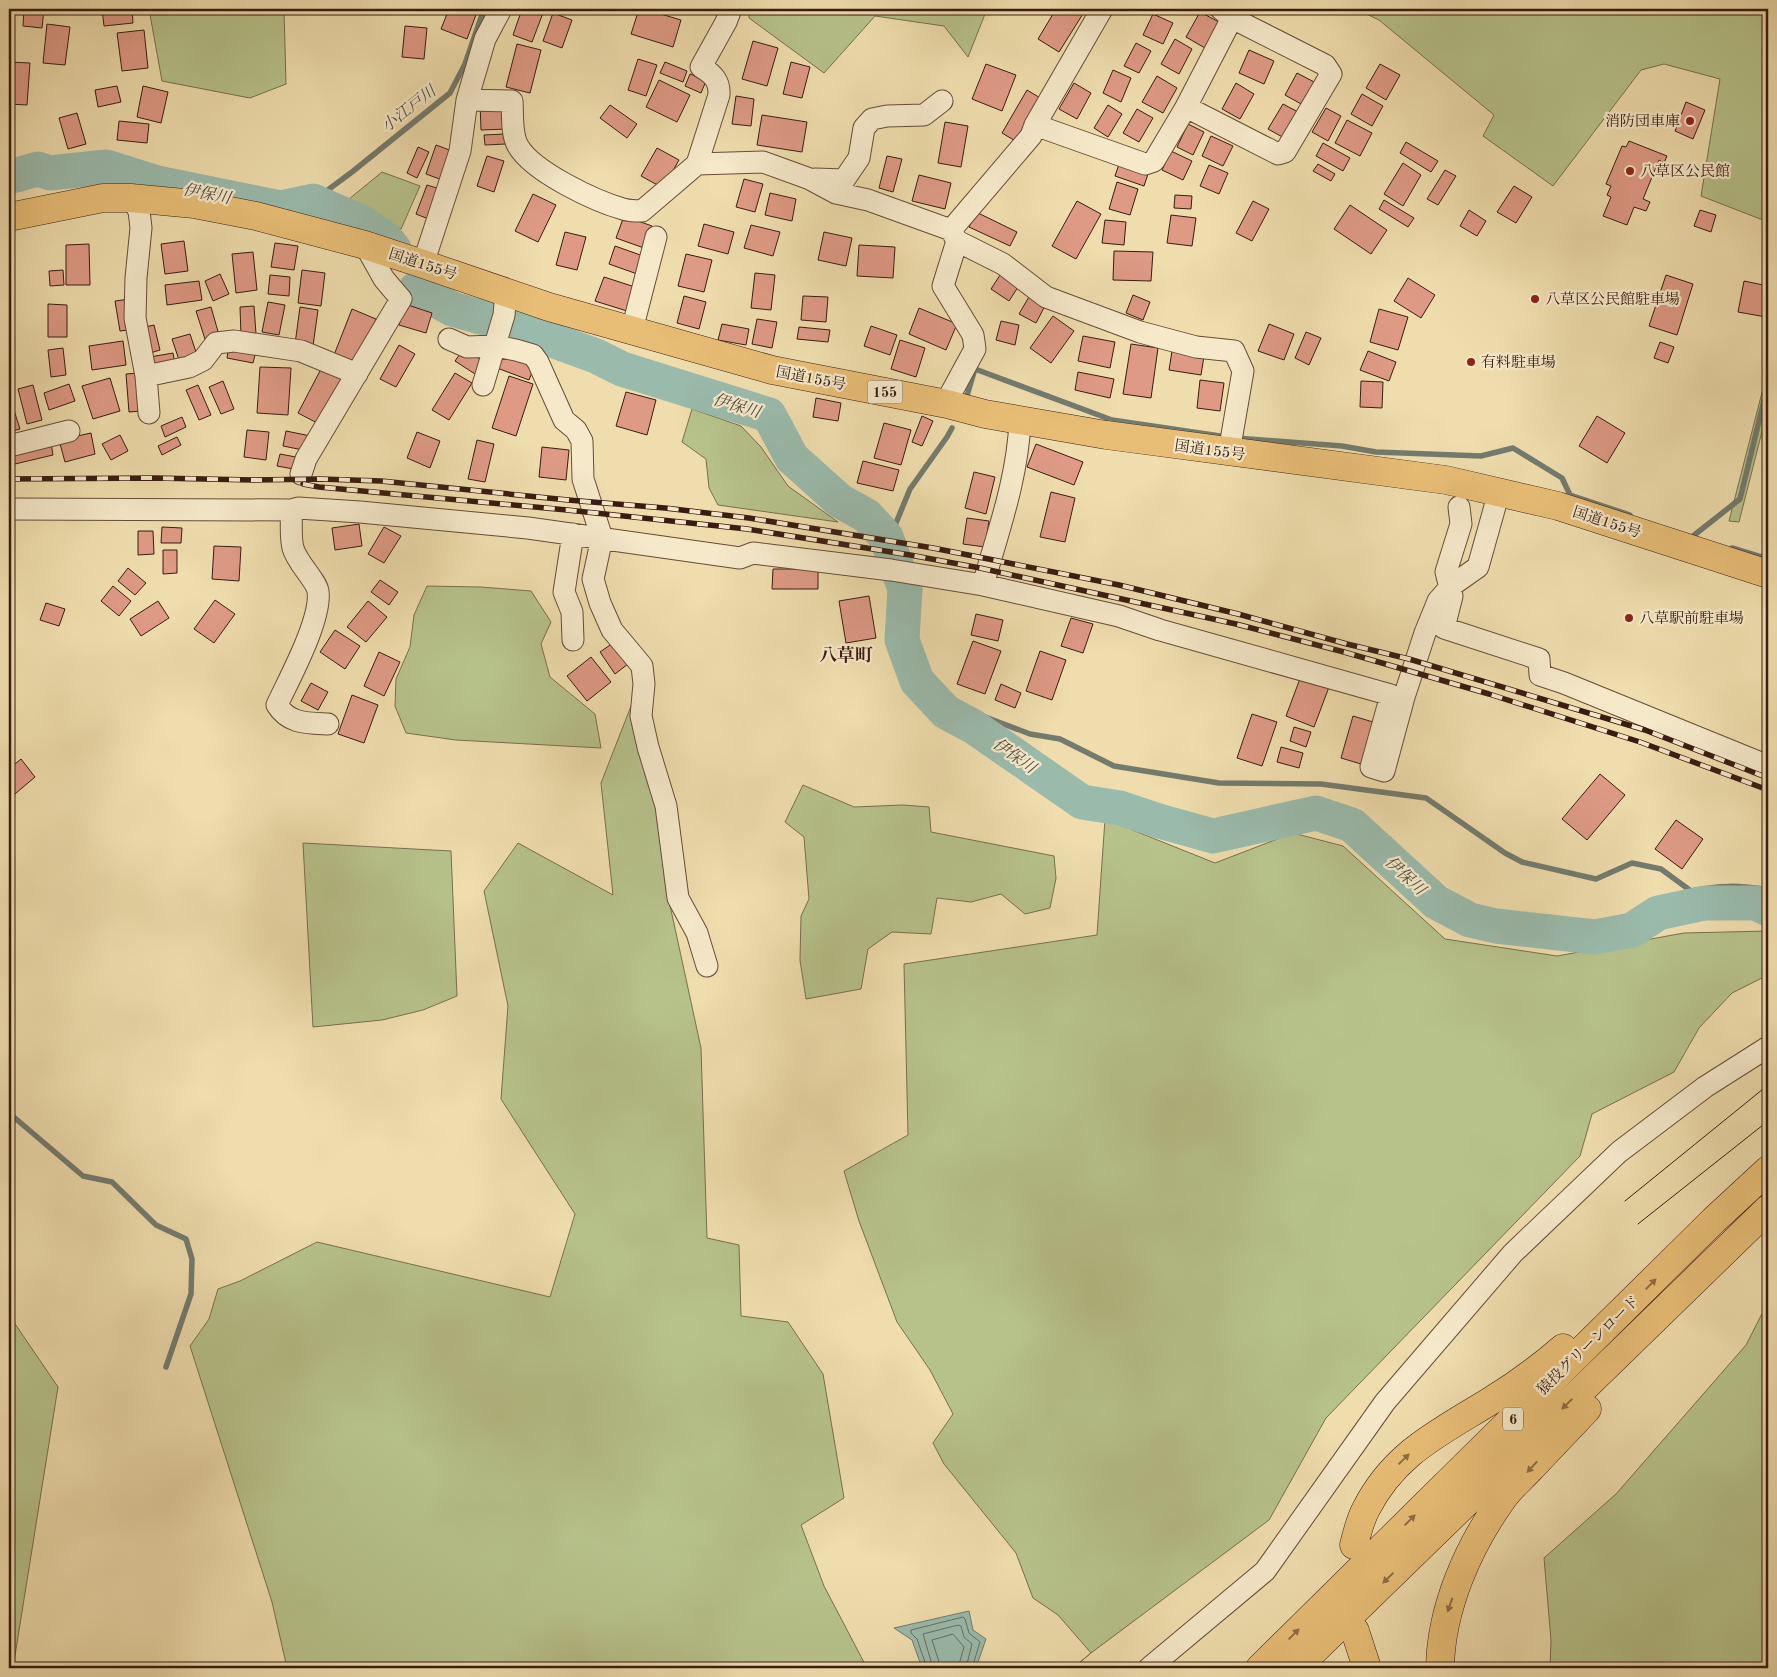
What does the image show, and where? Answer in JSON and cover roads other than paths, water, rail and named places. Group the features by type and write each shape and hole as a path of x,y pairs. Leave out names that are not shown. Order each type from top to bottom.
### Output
{"main road":[{"name":"国道155号","path":"9,217 103,198 131,198 194,204 256,216 365,245 424,264 501,321 549,307 772,370 1020,420 1106,436 1231,440 1446,480 1558,506 1768,574"},
{"name":"猿投グリーンロード","path":"1260,1668 1620,1315 1714,1220 1768,1170"},
{"name":"猿投グリーンロード","path":"1296,1668 1761,1216"},
{"path":"1440,1668 1440,1652 1448,1612 1462,1573 1482,1530 1504,1497 1608,1387 1761,1216"},
{"path":"1354,1545 1365,1510 1383,1480 1405,1456 1439,1432 1494,1399 1548,1361 1572,1340 1620,1315"},
{"path":"1355,1631 1367,1668"}],"street":[{"path":"424,264 460,151 467,100 485,39 501,9"},
{"path":"467,100 512,101 514,138 519,148 529,159 559,182 624,210 642,211 697,164 719,95 720,86 716,78 701,67 726,22 731,9"},
{"path":"947,404 975,348 974,335 942,286 954,235 1031,136 1035,125 1102,9"},
{"path":"1035,125 1145,164 1154,161 1186,107 1227,14 1325,65 1331,74 1285,152 1278,154 1186,107"},
{"path":"810,179 844,180 858,158 864,128 872,119 887,116 924,115 942,101"},
{"path":"697,164 763,162 810,179 836,192 868,200 954,235 1002,264 1046,297 1140,332 1196,347 1234,351 1243,371 1231,440"},
{"path":"131,198 138,211 141,228 136,278 135,318 146,376 149,413"},
{"path":"632,330 656,237"},
{"path":"300,474 306,459 401,299 384,279 365,245"},
{"path":"449,338 467,347 501,321"},
{"path":"483,385 501,321"},
{"path":"501,321 538,362 564,420 576,430 582,441 583,480 602,538 593,579 600,603 612,630 642,666 644,684 641,716 648,747 666,806 678,898 697,933 707,966"},
{"path":"146,376 189,367 203,360 216,343 234,341 301,351 357,374"},
{"path":"983,585 1010,492 1020,433 1020,420"},
{"path":"9,446 69,431"},
{"path":"9,509 291,510 298,508 360,512 572,534 629,544 740,558 752,553 891,570 983,585 1119,616 1160,630 1391,695 1371,767 1384,770 1404,697 1425,633 1438,601 1450,586 1478,566 1499,492"},
{"path":"1459,507 1461,524 1446,572 1452,596 1444,628 1539,659 1540,675 1768,766"},
{"path":"291,510 293,548 318,590 318,609 312,628 277,705 283,714 303,723 328,724"},
{"path":"572,534 564,592 572,612 573,640"},
{"path":"1149,1668 1266,1571 1384,1402 1513,1253 1618,1152 1704,1087 1768,1047"}],"water":[{"path":"969,1611 973,1630 986,1639 976,1668 922,1668 912,1640 894,1628"}],"waterway":[{"name":"小江戸川","path":"313,201 450,93 465,64 484,9"},
{"name":"伊保川","path":"9,177 38,169 50,173 106,167 157,183 280,208 313,201 363,223 386,239 394,249"},
{"name":"伊保川","path":"416,289 452,309 516,327 596,356 622,369 769,415 792,458 840,501 867,516 886,537 905,589 902,640 917,681 946,712 974,727 1082,802 1120,808 1213,836 1316,813 1352,825 1436,902 1470,920 1496,926 1595,937 1632,930 1658,913 1705,903 1756,903 1768,909"},
{"path":"966,399 975,369 1112,420 1227,437"},
{"path":"1693,536 1740,499 1768,384"},
{"path":"886,537 896,523 910,489 952,428"},
{"path":"1236,438 1342,446 1376,452 1481,456 1513,448 1562,478 1570,495 1630,515"},
{"path":"1732,548 1768,559"},
{"path":"980,715 1030,734 1060,739 1114,766 1219,783 1321,784 1426,798 1505,853 1522,862 1596,879 1632,863 1661,869 1691,891 1730,886 1768,890"},
{"path":"9,1113 83,1176 112,1182 156,1225 186,1239 192,1259 191,1294 166,1367"}],"tram line":[{"path":"1625,1201 1768,1085"},
{"path":"1638,1224 1768,1121"}],"railway":[{"path":"9,479 154,478 381,481 665,508 749,518 933,548 1119,585 1409,659 1645,730 1768,778"},
{"path":"303,484 747,529 980,568 1236,624 1344,652 1489,694 1640,742 1768,790"}],"place":[{"name":"消防団車庫","path":"1690,121"},
{"name":"八草区公民館","path":"1630,171"},
{"name":"八草区公民館駐車場","path":"1535,299"},
{"name":"有料駐車場","path":"1471,362"},
{"name":"八草駅前駐車場","path":"1629,618"}],"district":[{"name":"八草町","path":"846,655"}]}
